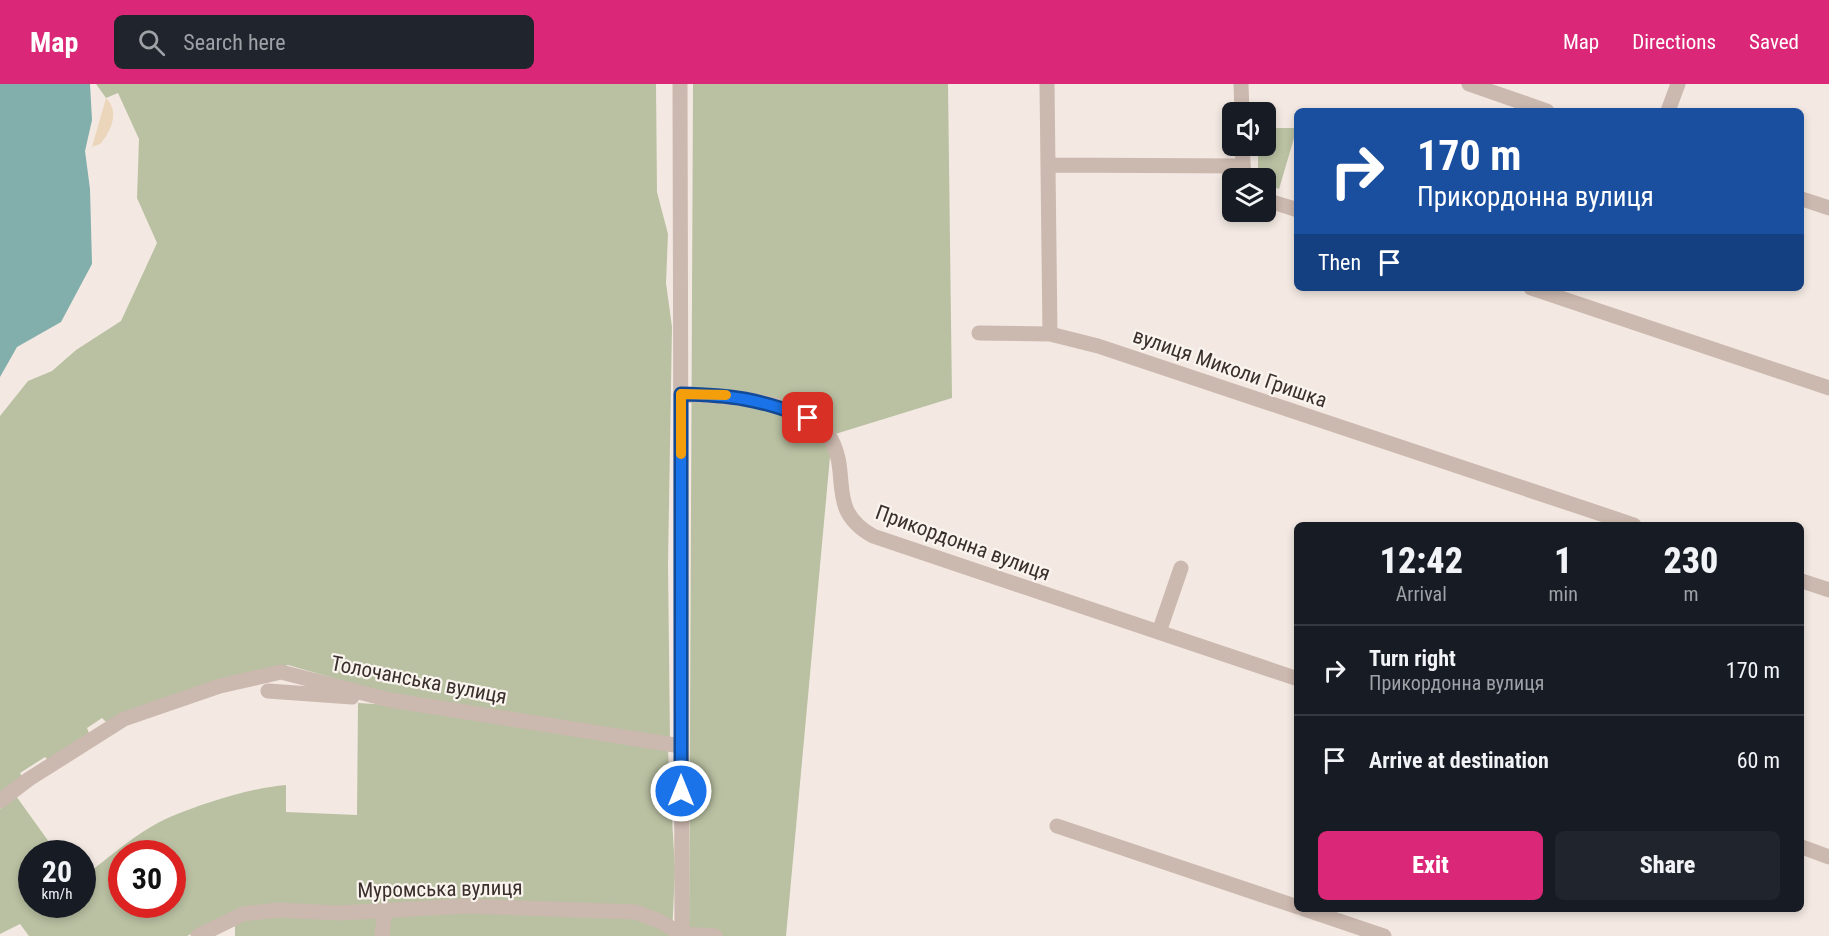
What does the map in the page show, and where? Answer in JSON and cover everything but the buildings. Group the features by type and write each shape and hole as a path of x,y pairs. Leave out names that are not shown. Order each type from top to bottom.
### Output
{"street":[{"path":"681,84 682,935 715,936"},
{"path":"1047,84 1050,334"},
{"path":"1242,84 1242,102"},
{"path":"1469,84 1485,87 1539,108"},
{"path":"1669,108 1678,84"},
{"path":"1048,165 1222,171"},
{"path":"1804,199 1828,205"},
{"path":"1276,203 1294,209"},
{"path":"1540,291 1829,388"},
{"name":"вулиця Миколи Гришка","path":"979,333 1050,334 1098,346 1625,522"},
{"name":"Прикордонна вулиця","path":"681,394 730,395 770,403 808,418 830,438 836,454 841,501 848,514 858,528 873,536 1294,678"},
{"path":"1160,632 1182,568"},
{"path":"1804,582 1829,590"},
{"name":"Толочанська вулиця","path":"0,801 29,778 124,719 220,686 281,672 390,700 681,746"},
{"path":"268,691 390,700"},
{"path":"1056,826 1294,906"},
{"path":"1804,848 1829,856"},
{"name":"Муромська вулиця","path":"198,936 243,914 278,910 339,913 385,909 437,910 467,906 613,910 644,915 682,935"},
{"path":"382,936 385,909"},
{"path":"1318,912 1384,936"}],"green space":[{"path":"96,84 656,84 657,192 668,234 666,283 672,327 668,564 670,739 392,695 288,665 127,712 106,722 102,718 87,728 89,733 49,761 45,757 20,773 23,778 0,795 0,416 28,381 52,371 76,350 121,321 157,243 137,198 139,139 118,93 106,98"},
{"path":"693,84 948,84 952,398 832,435 786,936 689,936"},
{"path":"1276,128 1294,128 1294,138 1279,189 1276,188 1276,168 1258,168 1258,156 1276,156"},
{"path":"358,703 391,705 668,750 675,869 672,936 235,936 235,913 187,936 29,936 20,924 0,934 0,809 16,796 48,840 18,840 18,918 96,918 96,867 108,858 108,918 186,918 186,840 132,840 170,817 257,789 286,785 286,812 357,815"}],"sand":[{"path":"106,98 113,109 110,128 100,144 92,147"}],"water":[{"path":"0,84 90,84 92,120 85,151 90,189 92,264 61,322 17,347 0,377"}],"slow traffic":[{"path":"681,454 681,394 726,395"}],"route":[{"path":"681,791 681,394 730,395 770,403 808,418"}]}
